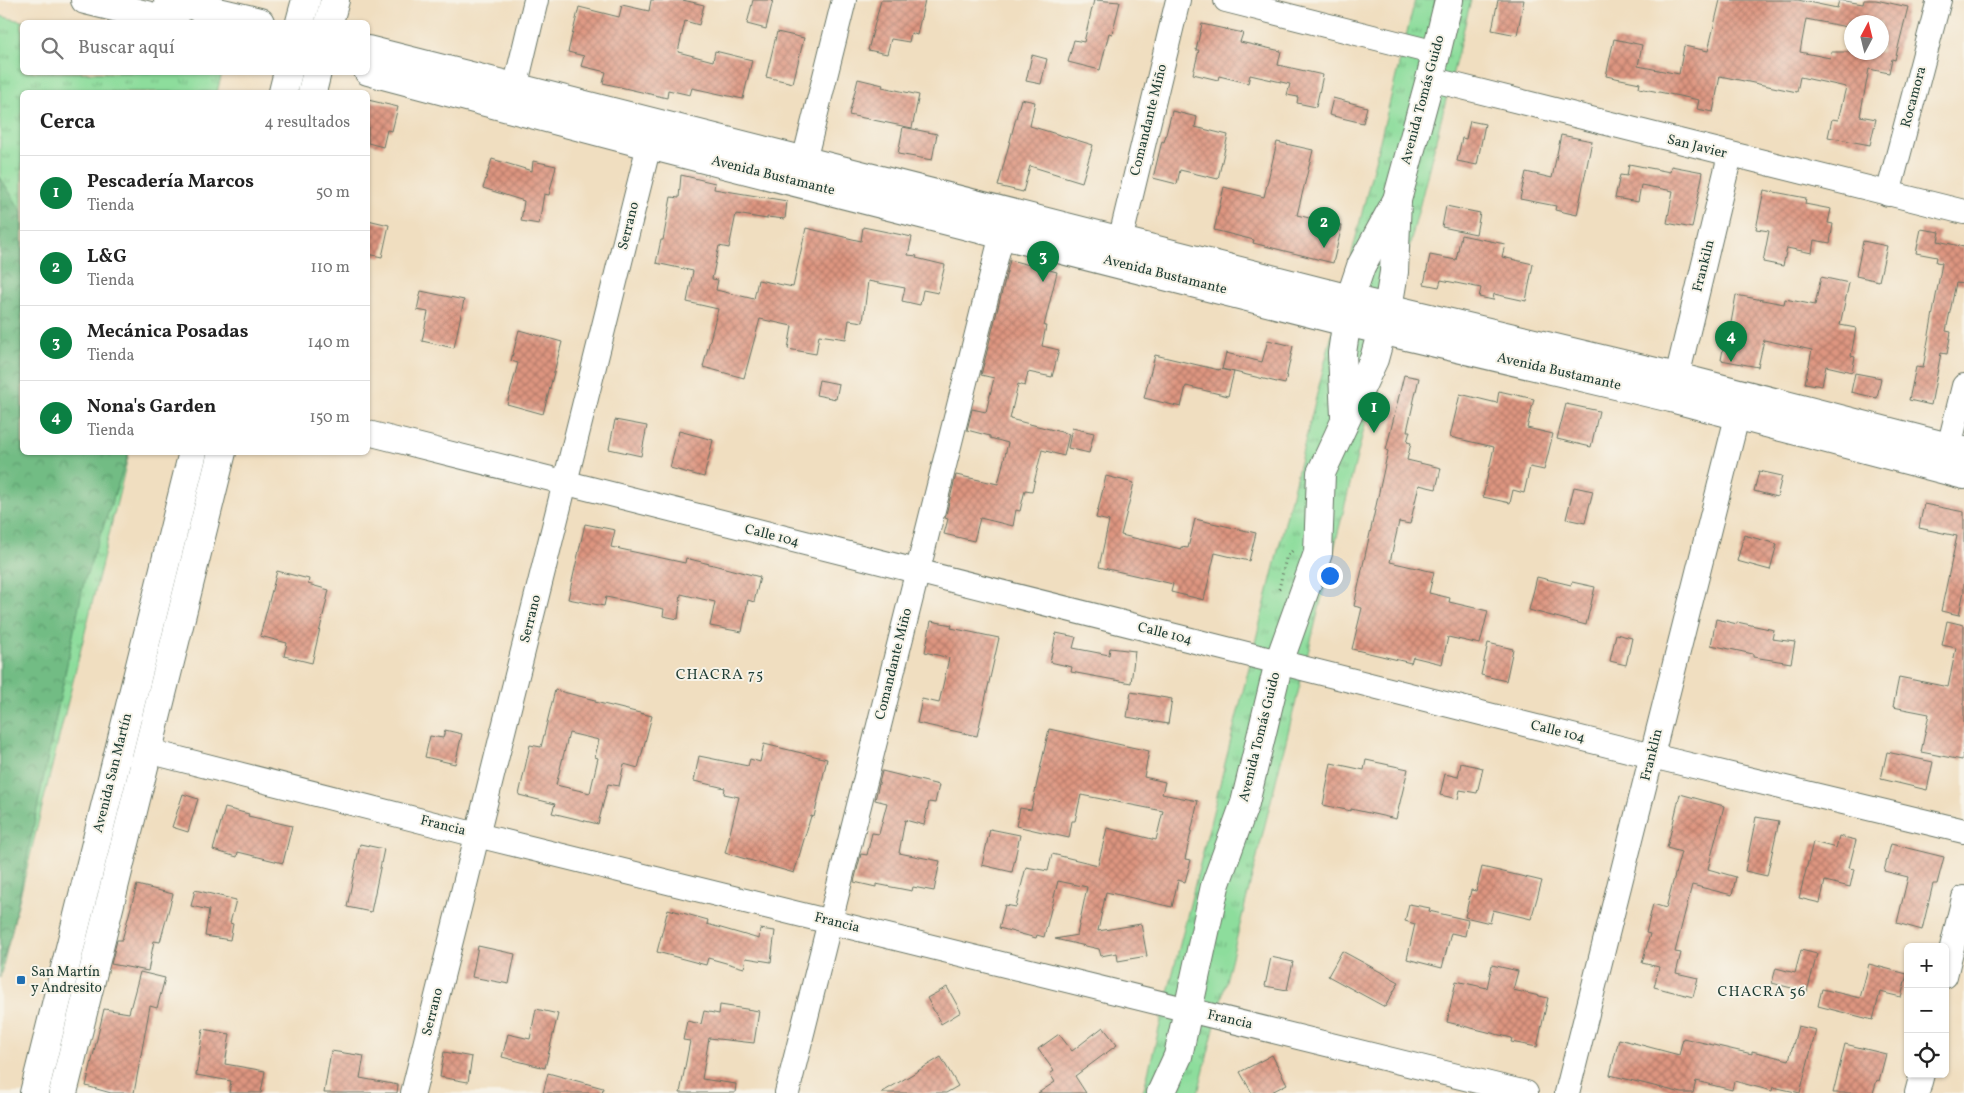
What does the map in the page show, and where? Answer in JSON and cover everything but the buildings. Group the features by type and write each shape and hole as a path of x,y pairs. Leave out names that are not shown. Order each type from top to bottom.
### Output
{"main road":[{"path":"85,0 167,20"},
{"path":"168,0 252,20"},
{"path":"301,20 306,0"},
{"path":"330,20 335,0"},
{"name":"Avenida Tomás Guido","path":"1346,423 1342,352 1348,310 1361,266 1397,200 1430,80 1449,0"},
{"name":"Avenida Bustamante","path":"370,51 1120,241 1348,310"},
{"name":"Avenida Bustamante","path":"370,73 1002,234 1385,319 1737,416 1964,475"},
{"path":"284,90 287,75"},
{"path":"312,90 316,75"},
{"name":"Avenida Tomás Guido","path":"1161,1093 1178,1056 1214,886 1245,803 1279,662 1318,554 1321,473 1346,423 1374,359 1385,319 1395,263 1397,200"},
{"name":"Avenida Bustamante","path":"1385,319 1677,377 1957,449"},
{"name":"Avenida San Martín","path":"34,1093 192,455"},
{"name":"Avenida San Martín","path":"63,1093 221,455"},
{"name":"Avenida Tomás Guido","path":"1178,1056 1184,1093"}],"street":[{"path":"516,88 536,0"},
{"path":"804,160 844,0"},
{"name":"Comandante Miño","path":"1120,241 1178,0"},
{"path":"1226,0 1436,53"},
{"name":"Rocamora","path":"1888,194 1940,0"},
{"name":"San Javier","path":"1430,80 1964,212"},
{"name":"Serrano","path":"413,1093 649,145"},
{"name":"Frankiln","path":"1677,377 1730,155"},
{"name":"Comandante Miño","path":"787,1093 1002,234"},
{"path":"1957,449 1964,386"},
{"name":"Franklin","path":"1567,1093 1737,416"},
{"name":"Calle 104","path":"370,434 1652,756 1964,831"},
{"name":"Francia","path":"148,751 477,835 1526,1093"},
{"path":"1949,960 1964,898"},
{"path":"1917,1093 1921,1078"}],"green space":[{"path":"1415,0 1471,0 1198,1093 1143,1093"},
{"path":"0,16 20,21 20,75 221,75 218,90 20,90 20,455 129,455 0,978"},
{"path":"0,177 20,209 20,455 128,455 84,582 11,935 0,968"}],"place":[{"name":"L&G","path":"1324,248"},
{"name":"Mecánica Posadas","path":"1043,282"},
{"name":"Nona's Garden","path":"1731,362"},
{"name":"Pescadería Marcos","path":"1374,433"},
{"name":"San Martín y Andresito","path":"21,980"}],"district":[{"name":"CHACRA 75","path":"720,675"},
{"name":"CHACRA 56","path":"1762,992"}]}
